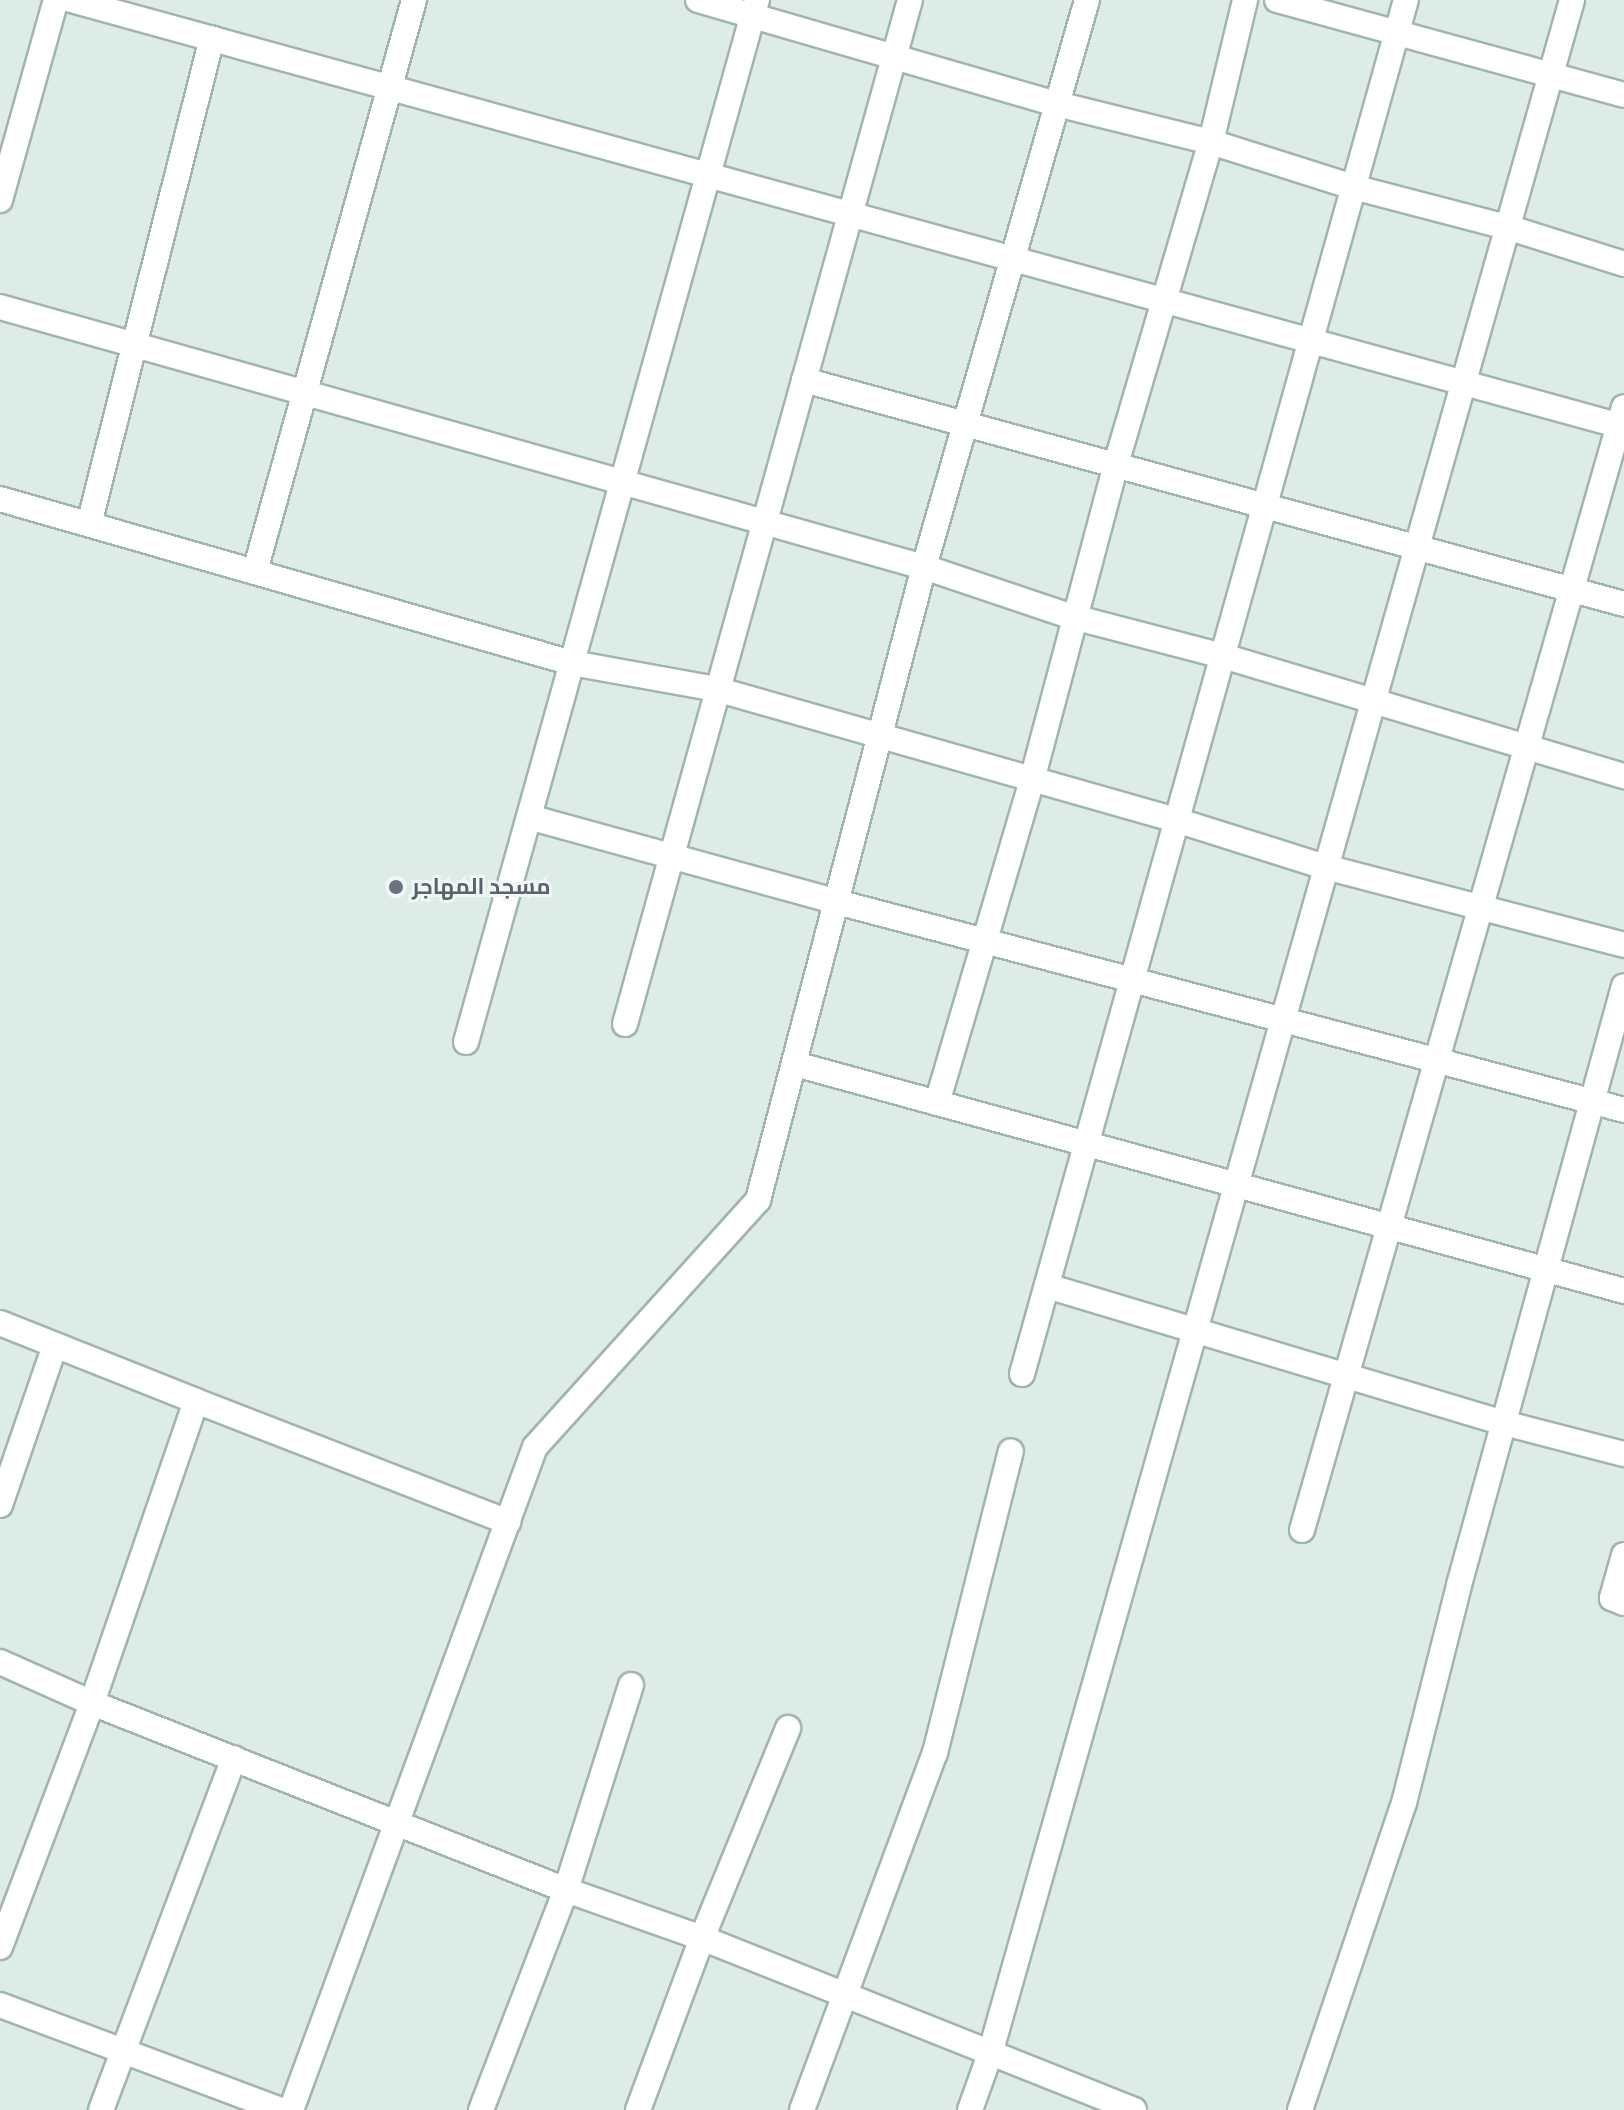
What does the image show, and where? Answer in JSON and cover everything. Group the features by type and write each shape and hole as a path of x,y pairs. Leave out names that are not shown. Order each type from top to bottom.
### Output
{"street":[{"path":"0,200 6,155 56,0"},
{"path":"71,0 1464,382 1622,419 1302,1530"},
{"path":"255,571 414,0"},
{"path":"698,0 754,8 895,57 1057,104 1211,142 1353,187 1507,227 1624,264"},
{"path":"625,1024 910,0"},
{"path":"291,2110 400,1823 535,1447 758,1200 924,567 1087,0"},
{"path":"937,1103 1032,780 1116,464 1211,142 1245,0"},
{"path":"1277,0 1624,95"},
{"path":"1022,1374 1406,0"},
{"path":"970,2110 990,2054 1572,0"},
{"path":"466,1042 754,8"},
{"path":"89,524 212,38"},
{"path":"0,307 924,567 1073,617 1223,656 1624,776"},
{"path":"804,380 1624,604"},
{"path":"0,499 572,663 716,689 1176,820 1325,867 1624,945"},
{"path":"529,817 837,902 1624,1110"},
{"path":"1300,2110 1404,1803 1624,986"},
{"path":"795,1064 1624,1291"},
{"path":"1047,1286 1504,1423 1624,1454"},
{"path":"0,1323 508,1522"},
{"path":"0,1505 55,1345"},
{"path":"0,1947 92,1703 196,1401"},
{"path":"802,2110 935,1753 1011,1451"},
{"path":"1624,1555 1612,1598 1624,1603"},
{"path":"0,1662 92,1703 566,1890 702,1938 1134,2110"},
{"path":"481,2110 566,1890 631,1685"},
{"path":"638,2110 702,1938 788,1728"},
{"path":"101,2110 234,1758"},
{"path":"0,2005 281,2110"}],"place":[{"name":"مسجد المهاجر","path":"396,887"}]}
